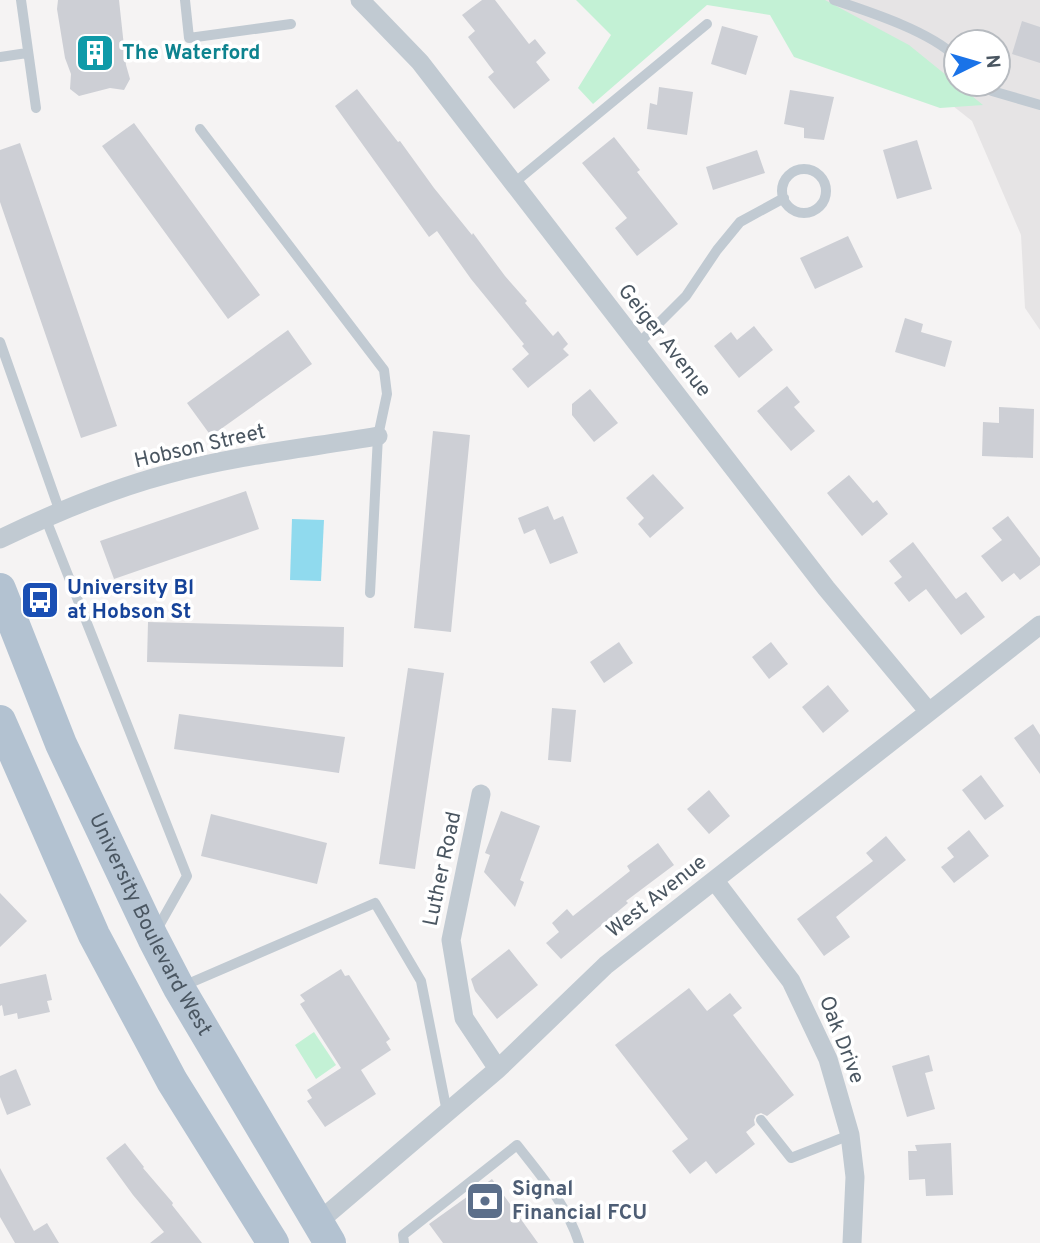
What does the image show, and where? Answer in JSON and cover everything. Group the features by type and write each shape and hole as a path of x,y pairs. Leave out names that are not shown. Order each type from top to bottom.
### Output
{"main road":[{"name":"University Boulevard West","path":"0,589 61,744 153,938 179,988 324,1233"},
{"path":"0,721 94,935 172,1081 273,1243"}],"street":[{"name":"Geiger Avenue","path":"360,0 421,62 826,587 929,712"},
{"name":"Hobson Street","path":"0,540 52,514 168,474 229,460 378,436"},
{"name":"West Avenue","path":"324,1233 447,1112 498,1069 606,965 1040,625"},
{"name":"Luther Road","path":"481,794 451,940 464,1018 498,1069"},
{"name":"Oak Drive","path":"715,881 797,991 828,1059 850,1135 855,1177 852,1243"}],"lane":[{"path":"21,0 36,108"},
{"path":"185,0 189,38 290,24"},
{"path":"834,0 888,19 942,46"},
{"path":"514,183 707,24"},
{"path":"0,57 27,53"},
{"path":"1012,97 1040,105"},
{"path":"200,129 384,370 387,394 378,436 370,593"},
{"path":"806,169 819,174 826,187 820,207 807,213 793,209 784,198 782,191 787,178 799,170 806,169"},
{"path":"638,344 669,316 740,222 784,198"},
{"path":"0,342 52,514 187,876 153,938"},
{"path":"179,988 374,903 421,981 447,1112"},
{"path":"761,1120 791,1158 850,1135"},
{"path":"404,1243 403,1235 517,1145 559,1199 572,1220 579,1243"}],"shaded area":[{"path":"819,0 1040,0 1040,330 1025,308 1021,235 972,121 943,98 1012,98 1012,28 942,28 942,97"}],"green space":[{"path":"576,0 825,0 909,45 942,72 942,98 974,98 983,105 940,108 794,57 770,15 707,5 593,104 578,88 611,35"},
{"path":"314,1032 336,1065 316,1079 295,1045"}],"water":[{"path":"292,519 324,520 321,581 290,580"}],"building":[{"name":"The Waterford","path":"58,0 119,0 130,79 124,90 110,88 79,96 70,89 71,74 65,58"},
{"path":"482,0 495,0 529,44 535,39 546,53 536,62 550,80 514,109 488,77 494,72 468,37 475,31 462,15"},
{"path":"1022,21 1040,27 1040,63 1012,54"},
{"path":"722,26 758,36 746,75 711,64"},
{"path":"659,87 693,92 687,135 647,129 650,103 657,105"},
{"path":"357,89 527,301 525,303 553,336 558,331 568,344 563,349 569,355 528,388 512,369 529,354 522,346 524,344 471,279 437,231 429,237 335,106"},
{"path":"790,90 834,97 824,140 804,138 804,128 784,124"},
{"path":"134,123 260,295 228,319 102,146"},
{"path":"614,137 640,170 637,172 678,224 637,256 615,228 627,218 582,163"},
{"path":"917,140 932,189 897,199 883,150"},
{"path":"20,143 117,426 81,438 0,202 0,150"},
{"path":"757,150 765,173 713,190 706,167"},
{"path":"848,236 863,267 815,289 800,258"},
{"path":"905,318 923,324 921,332 952,341 945,367 895,352"},
{"path":"754,326 773,350 739,378 714,346 731,332 737,340"},
{"path":"288,330 312,364 211,436 187,403"},
{"path":"787,386 800,402 794,407 815,431 791,451 757,411"},
{"path":"590,389 618,423 594,442 572,415 572,404"},
{"path":"999,407 1034,409 1033,458 982,456 983,422 999,423"},
{"path":"433,431 470,435 451,632 414,628"},
{"path":"653,474 684,508 650,538 638,524 644,518 626,498"},
{"path":"849,475 873,503 877,500 888,514 862,536 827,493"},
{"path":"246,491 259,529 114,579 100,541"},
{"path":"548,506 554,520 563,516 578,553 550,564 535,529 524,534 518,518"},
{"path":"1008,516 1040,558 1040,565 1020,580 1014,573 1002,582 981,556 1002,540 992,528"},
{"path":"913,542 956,599 966,592 985,617 961,635 926,589 909,602 894,583 902,577 889,561"},
{"path":"148,622 344,627 343,667 147,662"},
{"path":"619,642 633,663 604,683 590,662"},
{"path":"771,642 788,664 769,679 752,657"},
{"path":"408,668 444,673 415,869 379,864"},
{"path":"828,685 849,711 823,733 802,707"},
{"path":"552,708 576,710 571,762 548,760"},
{"path":"179,714 345,737 339,773 174,749"},
{"path":"1033,724 1040,735 1040,774 1014,738"},
{"path":"981,775 1004,806 985,820 962,790"},
{"path":"709,790 730,816 709,834 687,809"},
{"path":"501,811 540,826 520,880 524,882 515,907 484,872 490,855 485,853"},
{"path":"211,814 327,843 317,884 201,856"},
{"path":"969,830 989,856 954,883 941,867 954,857 947,848"},
{"path":"886,836 906,860 836,917 850,937 824,956 797,919 873,861 866,853"},
{"path":"658,843 674,865 626,901 628,903 561,959 546,943 559,932 552,923 567,909 573,916 630,871 627,866"},
{"path":"0,893 27,921 0,947"},
{"path":"509,949 538,985 497,1019 475,991 471,979"},
{"path":"341,969 345,976 349,975 390,1039 386,1042 391,1050 361,1070 376,1094 325,1127 307,1101 312,1098 307,1090 341,1068 300,1004 305,1001 300,995"},
{"path":"46,974 52,1000 47,1001 50,1012 18,1019 17,1013 4,1016 2,1005 0,1006 0,984"},
{"path":"689,988 707,1011 730,993 742,1008 733,1015 794,1095 767,1116 761,1113 756,1115 755,1125 746,1132 755,1144 716,1174 706,1161 690,1174 672,1151 688,1139 615,1045"},
{"path":"929,1055 933,1071 925,1073 935,1109 907,1117 892,1066"},
{"path":"16,1069 31,1105 7,1115 0,1097 0,1076"},
{"path":"125,1143 202,1243 150,1243 164,1232 106,1158"},
{"path":"951,1143 953,1195 926,1196 925,1179 909,1180 908,1151 917,1151 915,1145"},
{"path":"0,1168 34,1231 47,1223 59,1243 15,1243 0,1217"},
{"name":"Signal Financial FCU","path":"492,1179 538,1243 443,1243 429,1224"}],"place":[{"name":"The Waterford","path":"95,53"},
{"name":"University Bl at Hobson St","path":"40,600"},
{"name":"Signal Financial FCU","path":"485,1201"}]}
